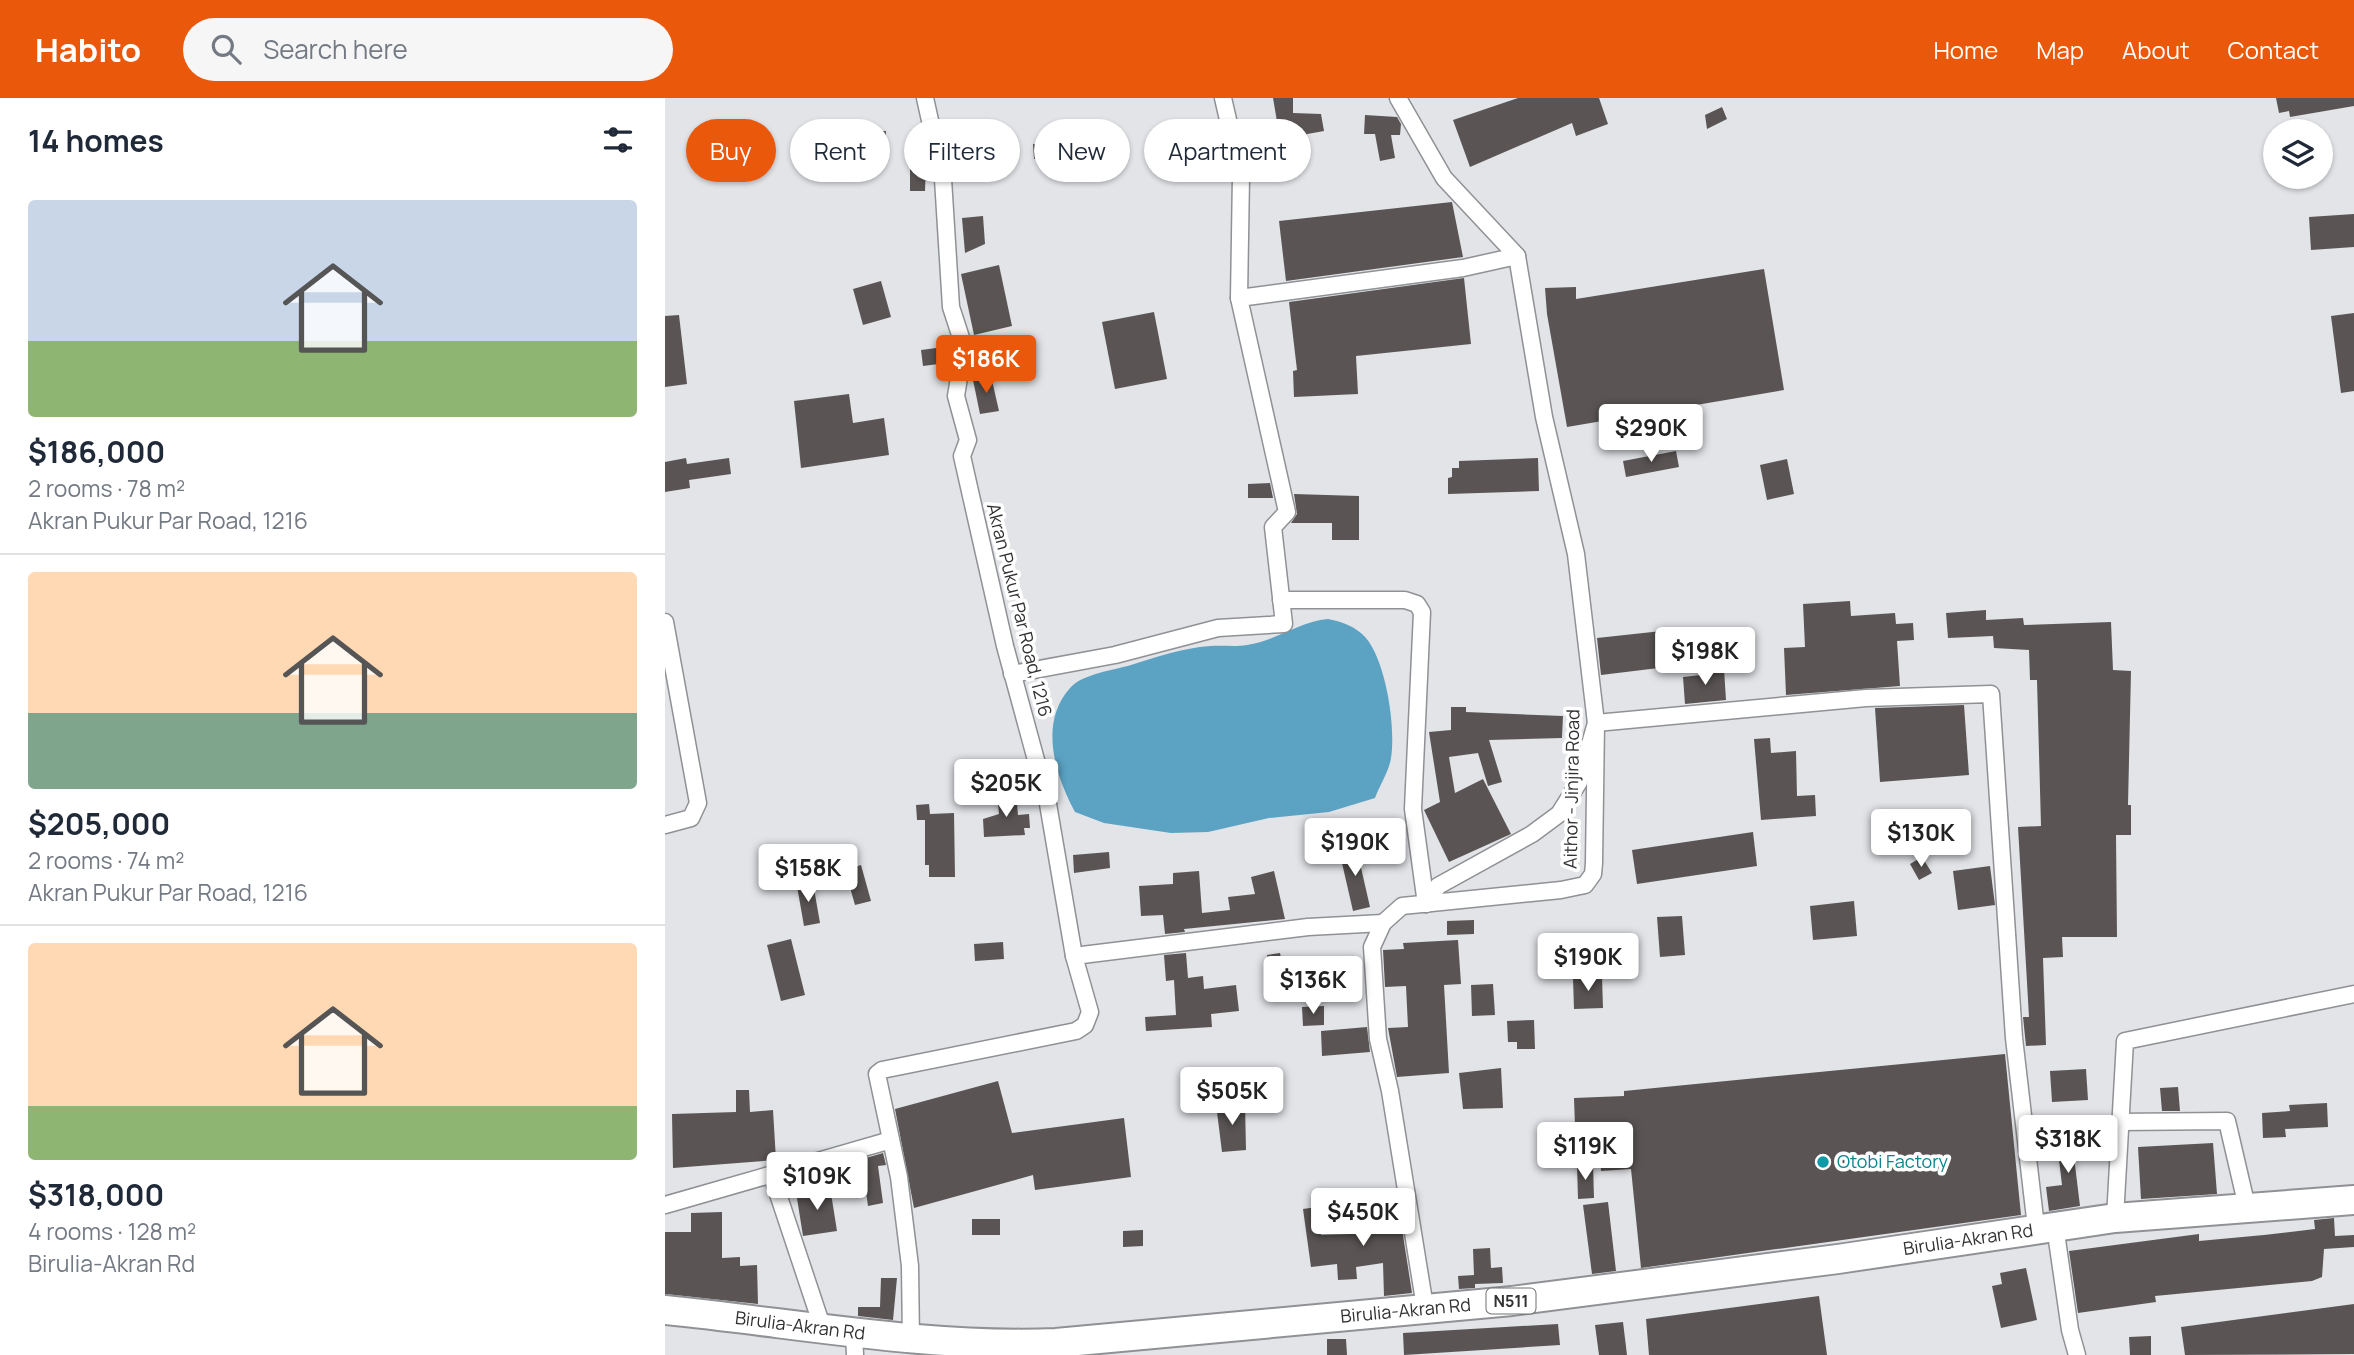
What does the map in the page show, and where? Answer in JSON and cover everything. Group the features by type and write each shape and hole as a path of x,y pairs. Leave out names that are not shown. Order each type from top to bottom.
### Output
{"highway":[{"name":"Birulia-Akran Rd","path":"665,1310 823,1329 854,1345 911,1341 998,1350 1122,1345 1425,1307 1525,1300 1798,1265 2115,1217 2354,1200"}],"street":[{"name":"Akran Pukur Par Road, 1216","path":"911,1341 910,1266 891,1140 877,1074 882,1070 1076,1031 1085,1025 1090,1012 1073,956 1048,804 1012,674 962,456 968,440 956,396 964,346 951,307 943,179 925,98"},
{"path":"1012,674 1115,655 1218,628 1284,624 1273,527 1287,512 1239,298 1241,176 1223,98"},
{"path":"1398,98 1444,178 1517,256"},
{"path":"1239,298 1463,268 1517,256"},
{"name":"Aithor - Jinjira Road","path":"1383,923 1402,906 1561,890 1585,885 1593,873 1596,723 1576,554 1545,417 1517,256"},
{"path":"1281,600 1405,600 1417,604 1422,612 1413,810 1426,904"},
{"path":"665,622 698,803 691,818 665,825"},
{"path":"1426,904 1438,886 1520,841 1559,814 1579,782 1596,723 1866,698 1991,694 2014,1038 2045,1226 2077,1355"},
{"path":"1073,956 1308,928 1383,923 1372,947 1378,1039 1390,1091 1425,1307"},
{"path":"2115,1217 2118,1122 2125,1041 2354,994"},
{"path":"2118,1122 2227,1121 2247,1207"},
{"path":"665,1205 891,1140"},
{"path":"772,1176 823,1329"}],"water":[{"path":"1328,619 1349,625 1366,638 1384,678 1391,713 1392,745 1388,768 1375,798 1329,812 1269,818 1208,832 1171,833 1104,823 1075,812 1056,765 1052,732 1061,701 1076,683 1099,673 1180,651 1258,643 1308,623"}],"building":[{"path":"1273,98 1293,98 1293,113 1321,114 1324,131 1311,133 1311,119 1277,119"},
{"path":"1518,98 1599,98 1608,124 1576,136 1572,123 1470,167 1453,120"},
{"path":"2276,98 2354,98 2354,106 2290,117 2289,111 2279,113"},
{"path":"1722,107 1727,119 1707,129 1705,115"},
{"path":"1365,115 1397,117 1401,124 1400,135 1391,135 1395,158 1380,161 1375,134 1364,134"},
{"path":"910,182 925,182 925,191 910,191"},
{"path":"1452,202 1463,257 1286,281 1279,221"},
{"path":"2354,214 2354,247 2311,250 2309,217"},
{"path":"983,216 985,244 965,253 962,218"},
{"path":"999,265 1012,326 974,335 961,274"},
{"path":"1764,269 1784,390 1567,427 1545,288 1576,287 1576,299"},
{"path":"1464,278 1471,344 1356,356 1358,394 1294,397 1293,371 1297,370 1289,302"},
{"path":"881,281 891,317 863,325 853,289"},
{"path":"1154,312 1167,379 1115,389 1102,322"},
{"path":"2354,313 2354,391 2341,393 2331,316"},
{"path":"679,315 687,384 665,387 665,316"},
{"path":"944,347 946,363 923,366 921,350"},
{"path":"991,376 999,411 980,414 973,380"},
{"path":"849,394 853,423 884,418 889,455 801,468 794,401"},
{"path":"1676,451 1679,467 1626,477 1623,461"},
{"path":"686,458 687,464 729,458 731,474 689,480 690,488 665,492 665,462"},
{"path":"1538,458 1539,491 1448,494 1448,478 1452,477 1452,468 1459,468 1459,461"},
{"path":"1787,459 1794,494 1767,500 1760,465"},
{"path":"1270,483 1273,498 1248,498 1248,484"},
{"path":"1294,494 1359,496 1359,540 1332,540 1332,523 1291,523 1297,514"},
{"path":"1850,601 1851,616 1895,613 1896,624 1913,623 1914,640 1897,641 1900,686 1786,695 1784,648 1805,647 1803,604"},
{"path":"1986,610 1986,620 2023,618 2024,625 2111,622 2113,670 2131,671 2128,805 2131,805 2131,835 2116,835 2117,937 2062,937 2063,957 2043,958 2046,1045 2026,1046 2023,1017 2029,1017 2018,827 2041,826 2037,680 2030,680 2029,650 1994,648 1993,636 1948,638 1946,613"},
{"path":"1671,630 1672,635 1708,633 1710,648 1674,650 1675,666 1601,675 1597,638"},
{"path":"1724,669 1726,700 1685,704 1683,677 1701,675 1701,671"},
{"path":"1964,705 1969,775 1880,782 1875,708"},
{"path":"1451,707 1466,707 1466,712 1563,716 1562,738 1489,740 1502,782 1488,786 1478,753 1449,757 1455,793 1483,779 1511,834 1449,862 1424,810 1440,802 1429,732 1451,730"},
{"path":"1770,738 1771,753 1796,751 1797,796 1815,795 1816,816 1761,820 1754,739"},
{"path":"1016,793 1018,815 1029,814 1030,828 1024,828 1025,835 984,837 983,819 999,814 997,794"},
{"path":"929,804 930,814 954,813 955,877 929,877 929,865 925,865 925,820 917,820 916,805"},
{"path":"1753,832 1757,866 1637,884 1632,850"},
{"path":"1356,846 1370,907 1353,911 1339,850"},
{"path":"1109,852 1110,868 1074,873 1073,855"},
{"path":"1922,857 1932,873 1919,880 1910,864"},
{"path":"861,865 871,901 855,905 845,870"},
{"path":"1990,866 1995,905 1958,910 1953,871"},
{"path":"1199,871 1202,913 1230,910 1228,897 1255,894 1251,877 1274,871 1285,919 1184,929 1185,932 1165,934 1163,915 1141,916 1139,886 1173,884 1173,873"},
{"path":"813,883 820,923 804,926 797,886"},
{"path":"1854,901 1857,936 1813,940 1810,906"},
{"path":"1682,916 1685,955 1660,957 1657,917"},
{"path":"1474,920 1474,934 1447,935 1447,921"},
{"path":"791,939 805,995 781,1001 767,945"},
{"path":"1458,940 1461,984 1444,985 1449,1073 1397,1077 1388,1028 1408,1027 1406,986 1385,987 1383,950 1404,949 1403,943"},
{"path":"1003,942 1004,959 975,961 974,944"},
{"path":"1186,953 1188,978 1203,976 1204,989 1236,985 1239,1011 1211,1014 1212,1027 1146,1031 1145,1017 1176,1015 1174,980 1166,981 1164,955"},
{"path":"1280,953 1281,958 1323,957 1324,967 1313,968 1313,972 1298,973 1298,970 1269,973 1267,955"},
{"path":"1602,977 1603,1008 1574,1009 1573,978"},
{"path":"1493,984 1495,1015 1472,1016 1471,985"},
{"path":"1324,1006 1324,1025 1303,1026 1302,1007"},
{"path":"1534,1020 1535,1049 1517,1049 1517,1042 1508,1042 1507,1021"},
{"path":"1367,1027 1370,1052 1322,1056 1321,1031"},
{"name":"Otobi Factory","path":"2005,1054 2021,1215 1641,1268 1631,1169 1601,1171 1599,1126 1575,1127 1574,1098 1624,1096 1624,1091"},
{"path":"1501,1068 1503,1108 1463,1109 1459,1073"},
{"path":"2086,1069 2088,1100 2052,1102 2050,1071"},
{"path":"998,1081 1012,1133 1124,1118 1131,1177 1035,1190 1033,1175 914,1208 895,1109"},
{"path":"2178,1087 2180,1111 2162,1111 2160,1088"},
{"path":"736,1090 749,1090 750,1112 773,1110 776,1160 673,1168 672,1114 736,1112"},
{"path":"1245,1103 1246,1150 1222,1152 1216,1104"},
{"path":"2327,1103 2328,1127 2285,1129 2286,1137 2263,1138 2262,1113 2290,1111 2289,1105"},
{"path":"2092,1140 2093,1156 2074,1157 2080,1206 2049,1211 2046,1187 2062,1185 2057,1143"},
{"path":"2213,1143 2217,1194 2141,1199 2138,1147"},
{"path":"883,1153 886,1165 878,1166 883,1203 868,1206 863,1172 841,1176 839,1166"},
{"path":"1593,1164 1594,1198 1578,1199 1577,1165"},
{"path":"830,1187 837,1231 803,1236 796,1192"},
{"path":"1608,1202 1616,1271 1592,1274 1583,1205"},
{"path":"1393,1205 1394,1230 1402,1229 1412,1293 1384,1296 1383,1263 1356,1267 1357,1279 1338,1280 1337,1264 1311,1267 1303,1209 1317,1207 1321,1235 1350,1234 1350,1226 1366,1226 1366,1206"},
{"path":"722,1212 722,1258 740,1257 740,1266 757,1265 758,1304 665,1294 665,1232 691,1232 691,1213"},
{"path":"2334,1218 2335,1236 2354,1235 2354,1247 2324,1249 2322,1277 2312,1281 2155,1296 2156,1302 2078,1313 2069,1251 2199,1234 2199,1241 2315,1229 2314,1220"},
{"path":"972,1219 1000,1219 1000,1235 972,1235"},
{"path":"1143,1230 1143,1246 1123,1247 1123,1231"},
{"path":"1490,1248 1491,1268 1502,1267 1503,1283 1475,1284 1475,1288 1459,1289 1458,1276 1474,1275 1473,1249"},
{"path":"2026,1268 2037,1320 2001,1328 1992,1286 2002,1284 2000,1273"},
{"path":"881,1278 897,1278 893,1320 858,1316 858,1307 880,1307"},
{"path":"1819,1296 1827,1355 1649,1355 1646,1319"},
{"path":"2354,1304 2354,1354 2185,1355 2181,1327"},
{"path":"1623,1322 1627,1355 1599,1355 1595,1325"},
{"path":"1558,1324 1560,1345 1404,1355 1403,1333"},
{"path":"2151,1336 2151,1355 2130,1355 2129,1337"},
{"path":"1327,1339 1346,1339 1347,1355 1327,1355"}],"place":[{"name":"Otobi Factory","path":"1823,1162"}]}
